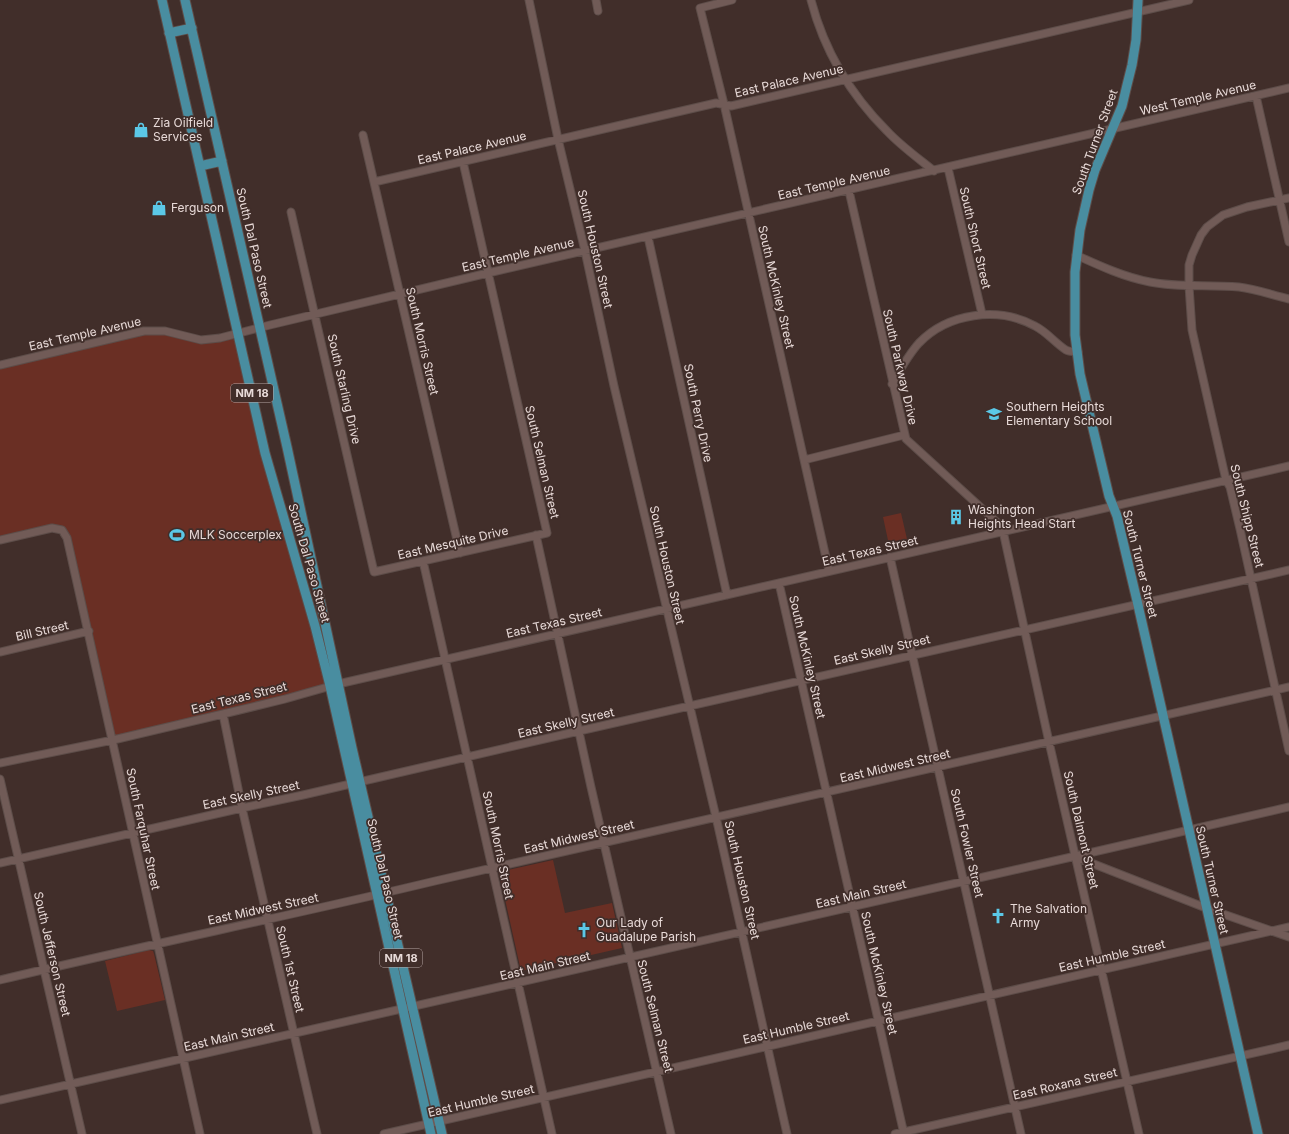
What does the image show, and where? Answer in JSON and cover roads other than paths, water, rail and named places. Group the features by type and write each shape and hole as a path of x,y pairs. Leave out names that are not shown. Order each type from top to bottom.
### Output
{"main road":[{"name":"South Dal Paso Street","path":"162,0 265,453 315,626 334,685"},
{"name":"South Dal Paso Street","path":"185,0 287,447 334,685 356,783 377,896 431,1134"},
{"name":"South Turner Street","path":"1138,0 1136,40 1132,65 1122,106 1111,130 1089,190 1076,255 1074,311 1075,335 1082,382 1109,496 1117,516 1138,605 1258,1134"},
{"path":"170,33 192,28"},
{"path":"200,166 222,161"},
{"name":"South Dal Paso Street","path":"356,783 386,893 442,1134"}],"street":[{"name":"South Houston Street","path":"529,0 558,139 585,251 614,386 716,818 787,1134"},
{"path":"596,0 598,11"},
{"name":"South McKinley Street","path":"732,0 700,8 724,104 829,571"},
{"path":"811,0 823,37 829,50 846,80 861,102 887,132 934,171"},
{"name":"East Palace Avenue","path":"374,182 716,103 731,106 1190,0"},
{"name":"West Temple Avenue","path":"1111,130 1289,88"},
{"path":"1256,96 1289,242"},
{"name":"East Temple Avenue","path":"0,365 144,331 164,331 201,340 239,334 488,273 1111,130"},
{"name":"South Morris Street","path":"363,135 460,553"},
{"name":"South Selman Street","path":"463,162 547,533 536,535 591,787 630,958 658,1071 671,1134"},
{"name":"South Short Street","path":"948,168 982,314"},
{"name":"South Parkway Drive","path":"849,191 904,435 908,442 1000,525 1003,532"},
{"name":"South Shipp Street","path":"1289,198 1234,210 1223,215 1207,227 1198,240 1189,265 1192,330 1226,480 1230,487 1289,751"},
{"name":"South Starling Drive","path":"291,212 316,314 374,572"},
{"name":"South Perry Drive","path":"648,237 727,595"},
{"path":"1076,255 1130,278 1189,286 1239,287 1289,299"},
{"path":"892,384 920,343 933,333 954,322 982,314 999,315 1023,321 1043,330 1067,350 1078,352"},
{"path":"804,460 904,435"},
{"name":"East Texas Street","path":"0,763 113,740 445,659 1289,466"},
{"name":"South Farquhar Street","path":"0,540 52,528 62,530 67,538 200,1134"},
{"name":"South Dalmont Street","path":"1003,532 1049,742 1139,1134"},
{"name":"East Mesquite Drive","path":"374,572 536,535"},
{"name":"South Fowler Street","path":"890,557 1021,1134"},
{"name":"South Morris Street","path":"423,561 552,1134"},
{"name":"East Skelly Street","path":"0,863 468,758 912,654 1138,605 1289,570"},
{"name":"South McKinley Street","path":"779,583 903,1133"},
{"name":"Bill Street","path":"0,652 88,631"},
{"name":"East Midwest Street","path":"0,980 268,919 377,896 1289,687"},
{"name":"South 1st Street","path":"223,714 242,808 317,1134"},
{"name":"South Jefferson Street","path":"0,779 82,1134"},
{"name":"East Main Street","path":"0,1100 1289,807"},
{"path":"1076,856 1206,908 1289,937"},
{"name":"East Humble Street","path":"384,1134 1289,927"},
{"name":"East Roxana Street","path":"895,1134 1289,1045"}],"place":[{"name":"Zia Oilfield Services","path":"141,130"},
{"name":"Ferguson","path":"159,208"},
{"name":"Southern Heights Elementary School","path":"994,414"},
{"name":"Washington Heights Head Start","path":"956,517"},
{"name":"MLK Soccerplex","path":"177,535"},
{"name":"The Salvation Army","path":"998,916"},
{"name":"Our Lady of Guadalupe Parish","path":"584,930"}]}
